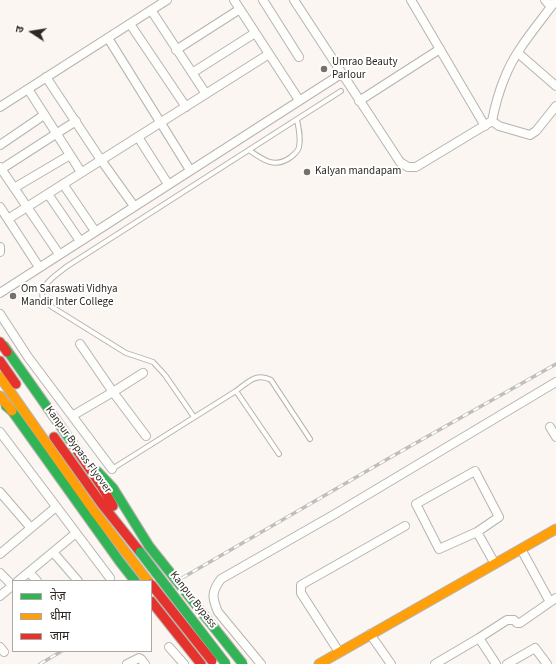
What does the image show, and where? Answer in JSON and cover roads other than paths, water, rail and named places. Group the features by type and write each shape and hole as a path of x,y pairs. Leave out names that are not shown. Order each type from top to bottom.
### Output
{"main road":[{"path":"0,337 8,352"},
{"path":"0,342 102,487 140,552"},
{"path":"0,360 21,391"},
{"name":"Kanpur Bypass Flyover","path":"0,377 94,511"},
{"path":"0,396 134,580"},
{"path":"0,402 12,411"},
{"name":"Kanpur Bypass Flyover","path":"47,427 101,503 140,552"},
{"path":"74,446 113,488 149,546 243,664"},
{"path":"54,469 94,511 147,580"},
{"path":"325,663 339,652 370,634 556,529"},
{"name":"Kanpur Bypass","path":"140,552 226,664"},
{"name":"Kanpur Bypass","path":"152,585 214,664"},
{"path":"152,602 201,664"}],"street":[{"path":"0,107 167,0"},
{"path":"234,0 299,100"},
{"path":"263,0 299,57"},
{"path":"295,0 341,74 400,162 408,167 416,167 488,124 530,135 536,131 556,106"},
{"path":"411,0 440,49 488,124"},
{"path":"545,0 551,8"},
{"path":"488,124 505,76 518,52 556,0"},
{"path":"176,50 240,9"},
{"path":"151,10 206,94"},
{"path":"130,24 186,107"},
{"path":"192,73 255,33"},
{"path":"108,38 190,170"},
{"path":"359,101 440,49"},
{"path":"518,52 556,86"},
{"path":"8,219 269,54"},
{"path":"0,293 341,74"},
{"path":"46,77 101,160 134,206"},
{"path":"28,89 81,172"},
{"path":"0,145 44,115"},
{"path":"59,254 0,169 76,121"},
{"path":"138,137 168,184"},
{"path":"14,188 70,155"},
{"path":"63,184 95,231"},
{"path":"48,194 80,241"},
{"path":"0,207 39,267"},
{"path":"0,247 0,252"},
{"path":"0,314 28,357 112,469"},
{"path":"80,344 146,436"},
{"path":"72,416 143,373"},
{"path":"261,664 218,612 214,603 213,595 215,587 221,579 335,514 556,382"},
{"path":"550,427 556,437"},
{"path":"0,432 110,578"},
{"path":"475,471 499,517 477,532 439,549 416,504 475,471"},
{"path":"0,492 31,528"},
{"path":"0,554 56,507"},
{"path":"339,652 301,593 301,585 405,526"},
{"path":"477,532 495,564"},
{"path":"19,580 76,533"},
{"path":"435,664 444,662 507,620 514,620 517,623 520,623 553,600 521,549"},
{"path":"53,552 77,580"},
{"path":"0,572 12,585"},
{"path":"29,572 36,580"},
{"path":"0,596 12,587"},
{"path":"370,634 391,664"},
{"path":"479,638 496,664"},
{"path":"169,648 184,664"},
{"path":"506,664 535,648 547,664"},
{"path":"127,664 139,658 145,664"}],"lane":[{"path":"194,418 165,375 153,362 126,353 52,307 43,300 42,291 46,284 66,266 341,91"},
{"path":"249,150 261,159 268,162 280,163 285,161 297,152 299,148 300,133 297,120"},
{"path":"112,469 194,418 254,378 260,376 265,376 271,380 310,439"},
{"path":"236,391 279,454"}],"railway":[{"path":"152,595 391,457 556,364"},
{"path":"40,664 60,652"}],"place":[{"name":"Umrao Beauty Parlour","path":"324,69"},
{"name":"Kalyan mandapam","path":"307,172"},
{"name":"Om Saraswati Vidhya Mandir Inter College","path":"13,296"}]}
